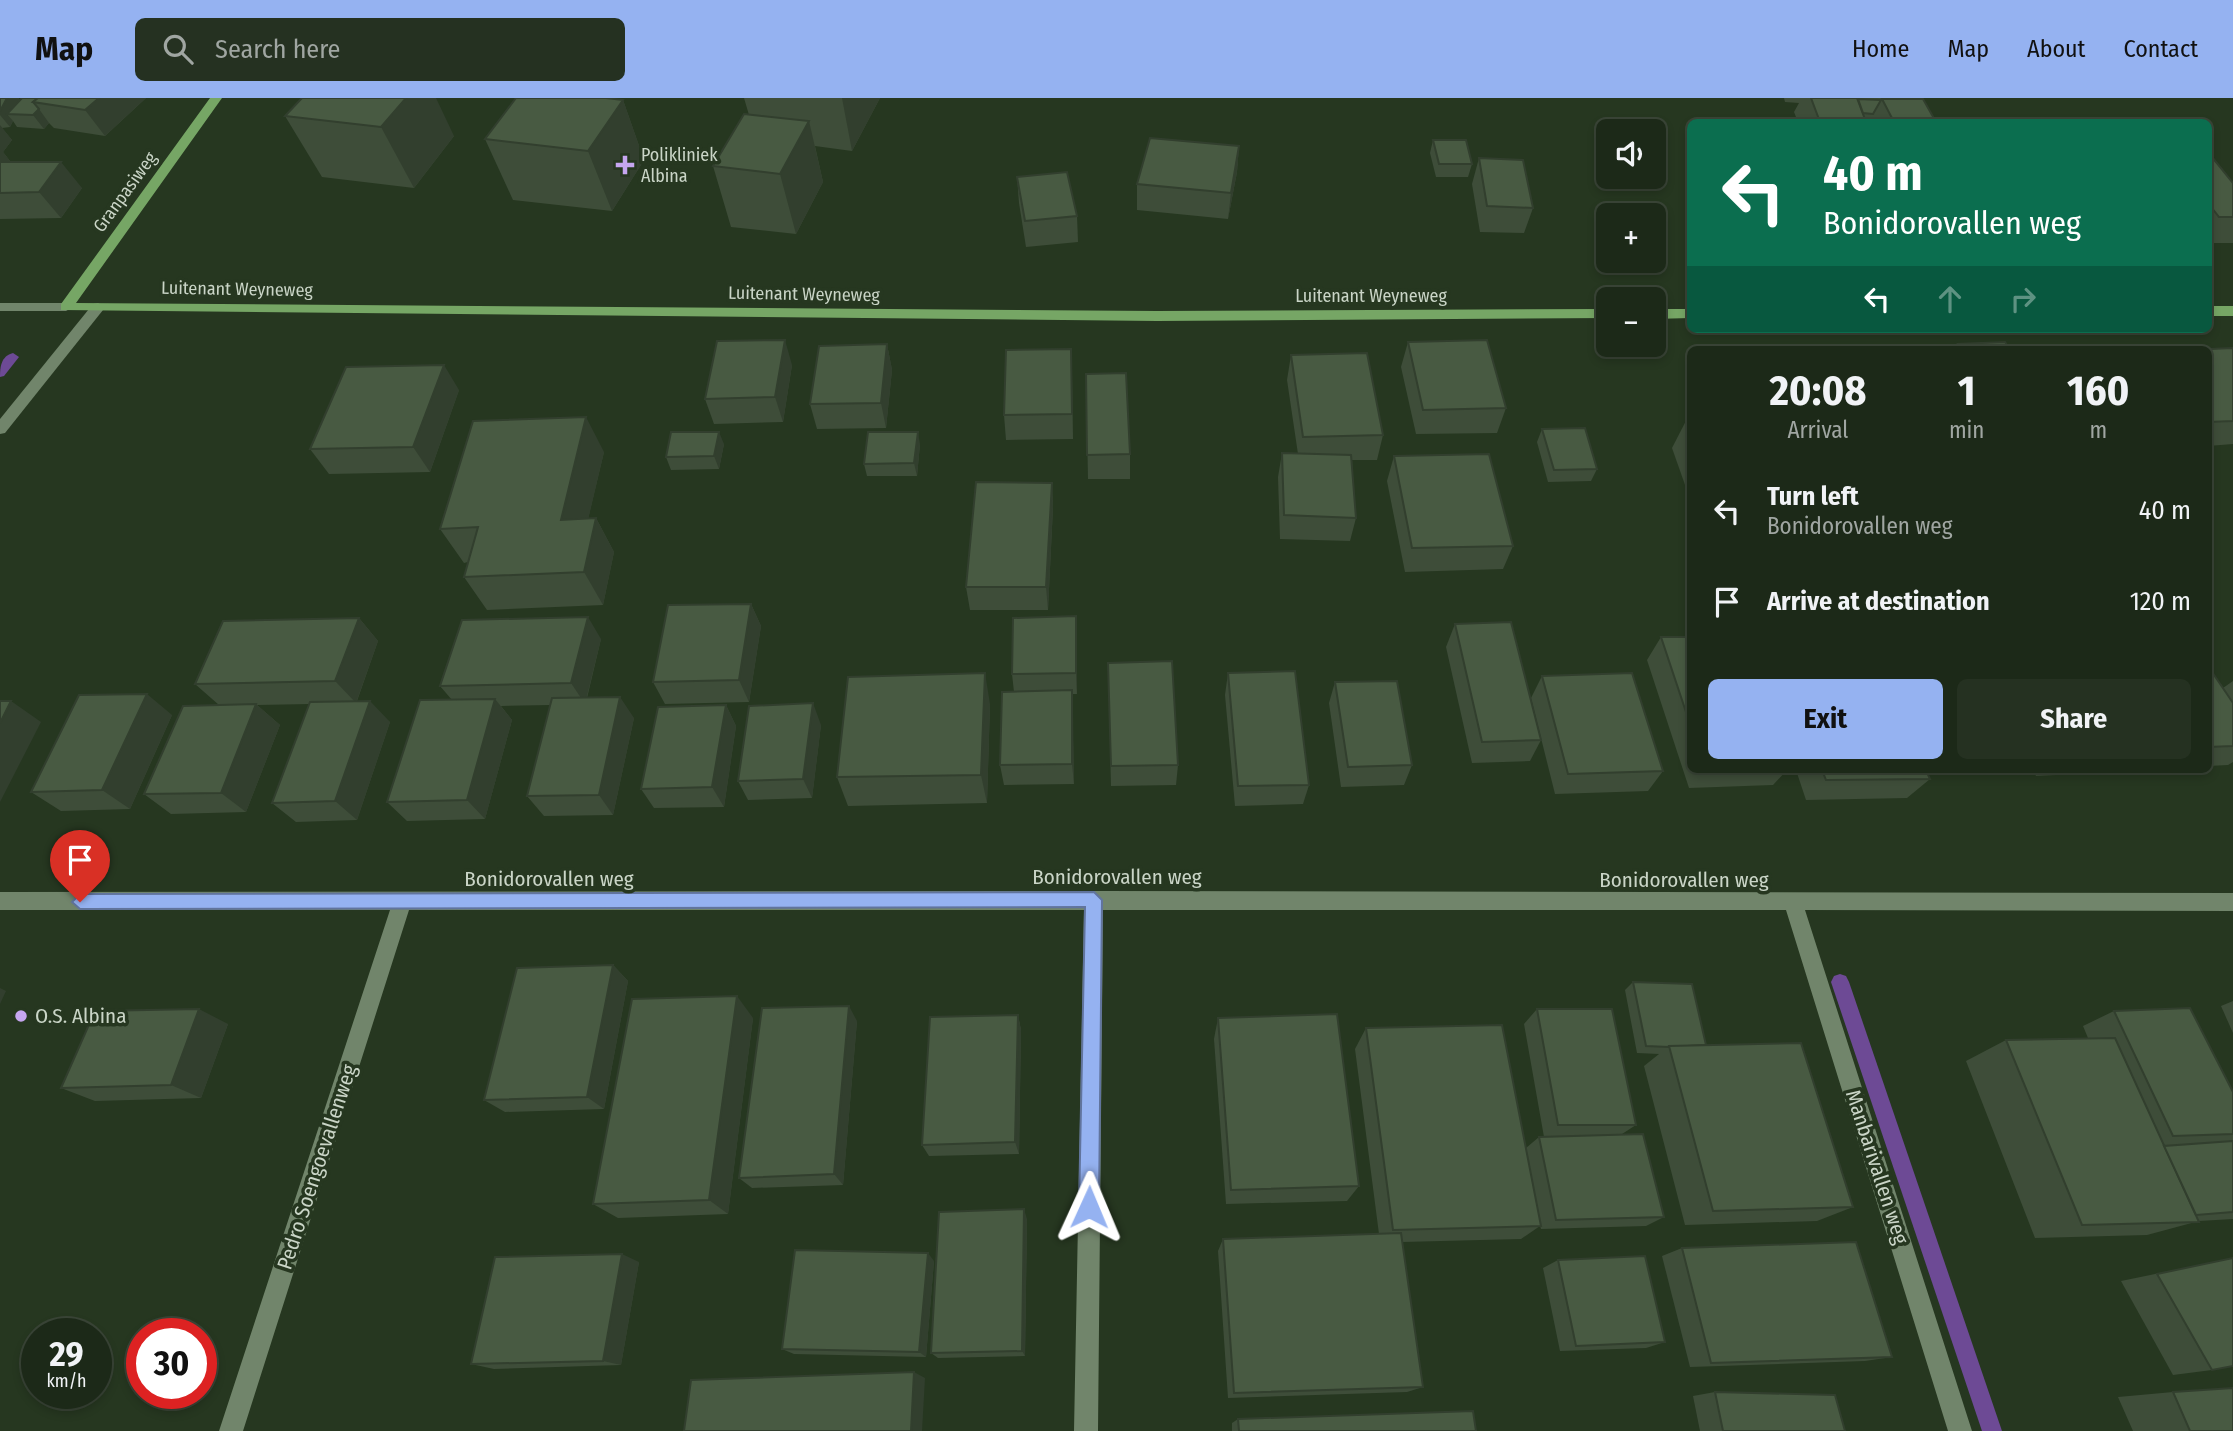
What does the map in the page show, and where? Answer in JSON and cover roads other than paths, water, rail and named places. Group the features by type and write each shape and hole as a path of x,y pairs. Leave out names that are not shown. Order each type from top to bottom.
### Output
{"main road":[{"name":"Granpasiweg","path":"66,307 216,98"},
{"name":"Luitenant Weyneweg","path":"66,307 1157,317 1596,314"},
{"path":"2212,311 2233,311"},
{"path":"1666,314 1687,314"}],"street":[{"name":"Luitenant Weyneweg","path":"0,307 66,307"},
{"path":"0,429 98,307"},
{"path":"1086,1431 1094,900"},
{"name":"Bonidorovallen weg","path":"0,901 2233,902"},
{"name":"Pedro Soengoevallenweg","path":"231,1431 402,903"},
{"name":"Manbarivallen weg","path":"1793,903 1961,1431"}],"waterway":[{"path":"0,373 13,357"},
{"path":"1840,982 1992,1431"}],"place":[{"name":"Polikliniek Albina","path":"625,165"},
{"name":"O.S. Albina","path":"21,1016"}]}
